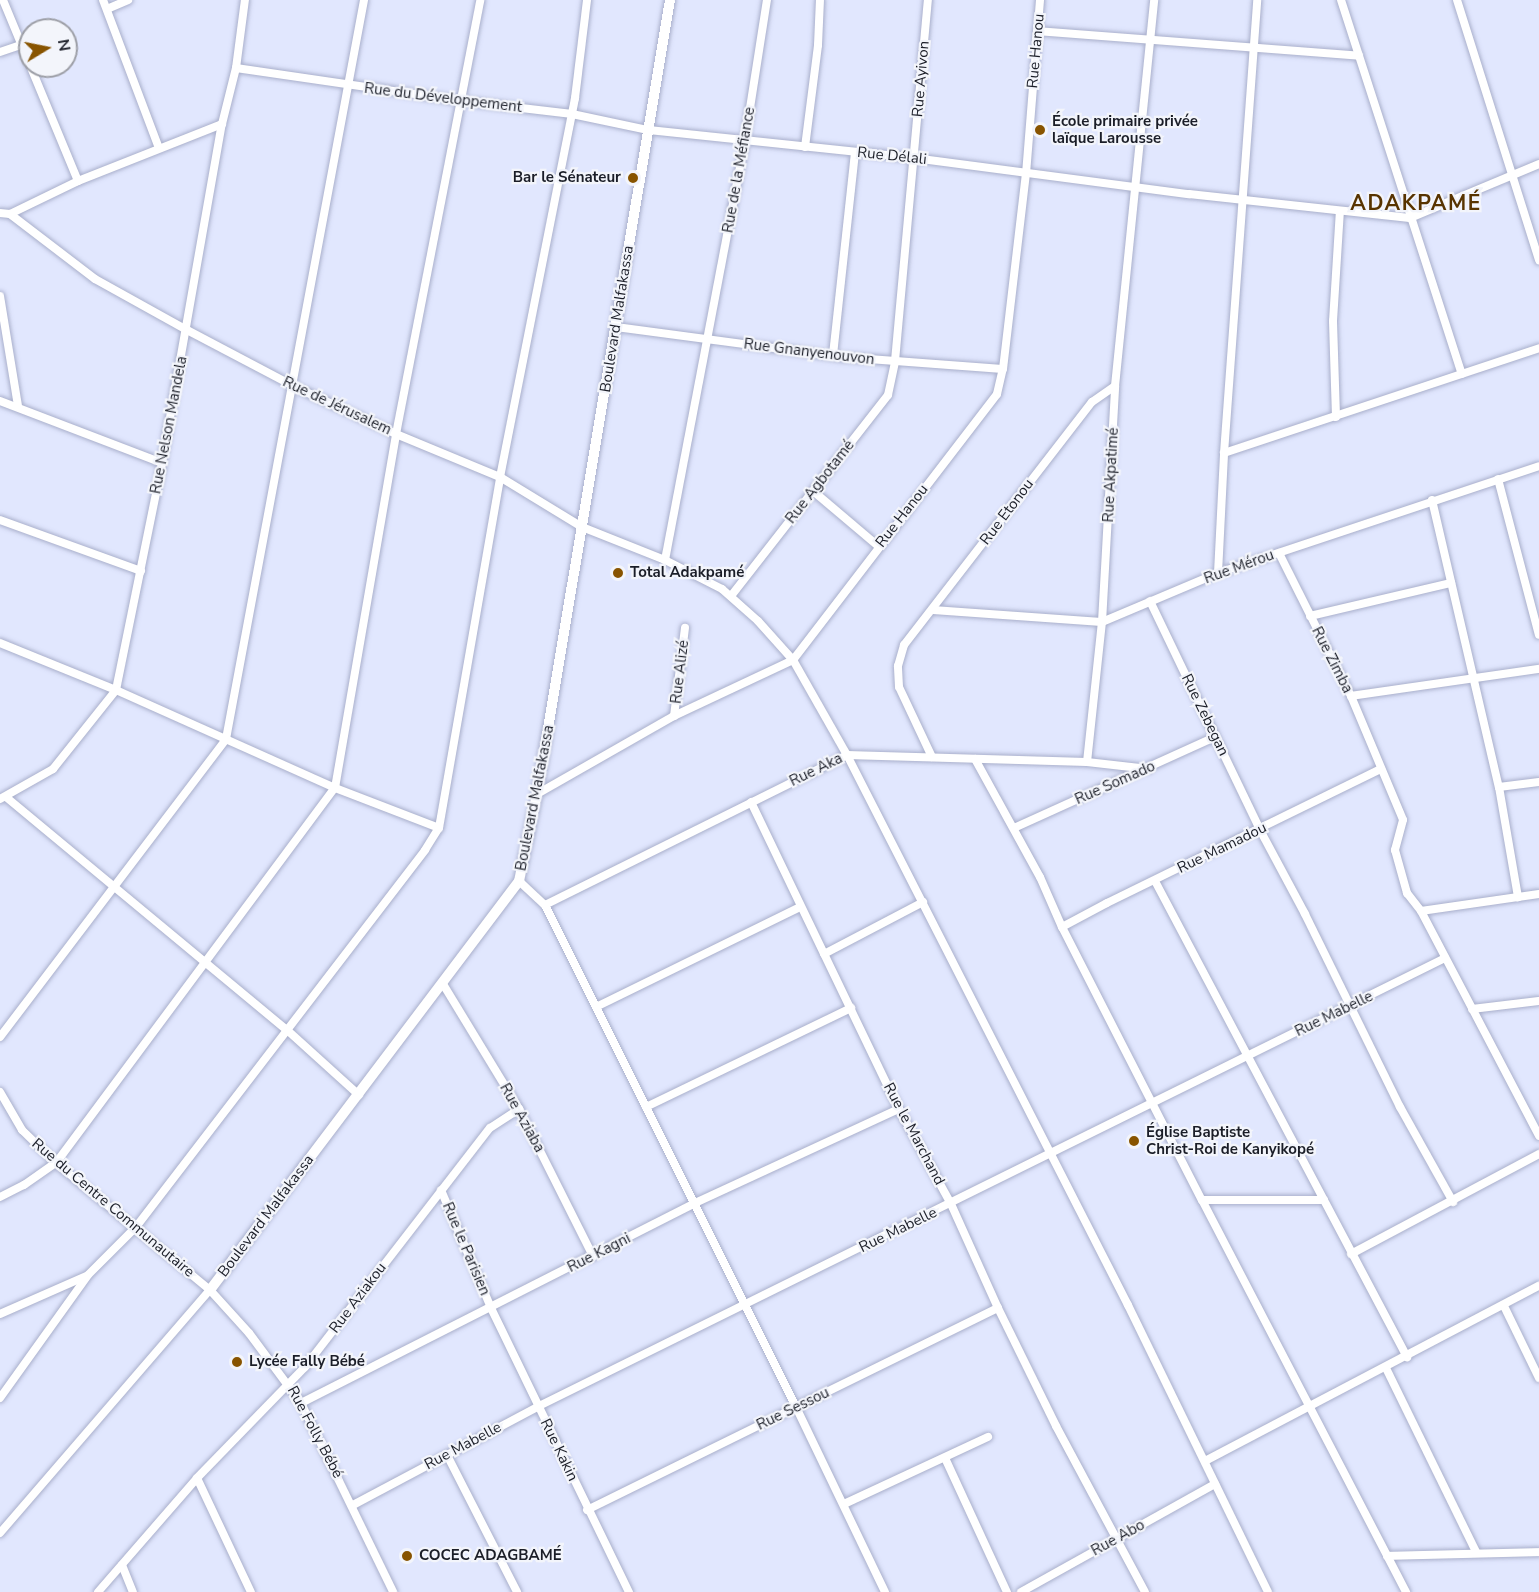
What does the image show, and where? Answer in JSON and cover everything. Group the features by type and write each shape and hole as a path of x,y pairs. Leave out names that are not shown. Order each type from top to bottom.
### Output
{"street":[{"path":"3,0 18,40"},
{"path":"103,0 159,148"},
{"path":"107,9 128,0"},
{"name":"Rue Nelson Mandela","path":"3,798 53,769 116,690 187,330 222,124 237,68 245,0"},
{"path":"0,1037 226,739 350,86 364,0"},
{"path":"0,1197 24,1185 56,1163 335,788 396,434 480,0"},
{"path":"0,1398 88,1275 136,1227 425,850 439,828 500,477 572,114 587,0"},
{"name":"Boulevard Malfakassa","path":"0,1533 210,1290 519,881 537,794 670,0"},
{"name":"Rue de la Méfiance","path":"665,560 745,140 766,0"},
{"path":"805,147 818,45 820,0"},
{"name":"Rue Ayivon","path":"895,361 927,0"},
{"name":"Rue Hanou","path":"793,660 996,394 1003,369 1026,174 1040,0"},
{"name":"Rue Akpatimé","path":"1087,762 1102,622 1115,386 1154,0"},
{"path":"1218,573 1224,453 1257,0"},
{"path":"1341,0 1462,374"},
{"path":"1457,0 1539,260"},
{"path":"1037,31 1359,56"},
{"path":"0,52 18,46"},
{"name":"Rue du Développement","path":"237,68 350,86 572,114 648,130"},
{"path":"34,78 78,181"},
{"path":"0,213 10,214 78,181 222,124"},
{"name":"Rue Délali","path":"648,130 914,158 1244,201 1410,218"},
{"path":"833,356 855,152"},
{"path":"1410,218 1539,164"},
{"path":"1336,417 1333,321 1340,211"},
{"name":"Rue de Jérusalem","path":"10,214 95,279 187,330 293,386 396,434 500,477 582,527 665,560 731,596 758,621 793,660 847,754 1205,1461 1268,1592"},
{"path":"0,296 18,406"},
{"name":"Rue Gnanyenouvon","path":"616,327 833,356 1003,369"},
{"path":"1224,453 1539,348"},
{"name":"Rue Agbotamé","path":"731,596 888,395 895,361"},
{"name":"Rue Etonou","path":"932,757 899,687 898,666 904,645 1092,402 1115,386"},
{"path":"0,401 162,463"},
{"name":"Rue Mérou","path":"933,610 1102,622 1218,573 1539,466"},
{"path":"1497,479 1539,635"},
{"path":"813,491 878,546"},
{"path":"1432,500 1499,787 1518,897"},
{"path":"0,520 141,570"},
{"name":"Rue Zimba","path":"1279,553 1351,696 1403,820 1395,850 1407,893 1421,911 1539,1136"},
{"path":"1310,616 1451,583"},
{"name":"Rue Zebegan","path":"1150,601 1260,830 1305,914 1349,1006 1453,1202"},
{"name":"Rue Alizé","path":"674,716 685,628"},
{"path":"0,643 116,690 335,788 439,828"},
{"path":"537,794 674,716 793,660"},
{"path":"1351,696 1539,669"},
{"name":"Rue Somado","path":"1014,828 1149,769 1215,737"},
{"name":"Rue Aka","path":"545,904 847,754 1087,762 1149,769"},
{"path":"975,759 1014,828 1152,1104 1406,1592"},
{"name":"Rue Mamadou","path":"1062,927 1382,769"},
{"path":"1499,787 1539,782"},
{"path":"3,798 287,1030 359,1095"},
{"name":"Rue le Marchand","path":"751,802 899,1109 951,1204 998,1308 1116,1540 1146,1592"},
{"path":"519,881 545,904 844,1504 885,1592"},
{"path":"1155,881 1407,1357"},
{"path":"1421,911 1539,894"},
{"path":"825,954 923,902"},
{"path":"596,1007 800,907"},
{"name":"Rue Mabelle","path":"353,1505 537,1407 1446,958"},
{"name":"Rue Aziaba","path":"443,984 519,1109 593,1256"},
{"path":"1472,1010 1539,1001"},
{"path":"646,1107 851,1008"},
{"name":"Rue du Centre Communautaire","path":"0,1092 22,1130 56,1163 210,1290"},
{"name":"Rue Aziakou","path":"98,1592 197,1478 305,1367 490,1128 519,1109"},
{"name":"Rue Kagni","path":"301,1403 693,1204 899,1109"},
{"path":"1351,1254 1453,1202 1539,1154"},
{"name":"Rue le Parisien","path":"441,1190 491,1308"},
{"path":"1202,1200 1324,1200"},
{"path":"0,1314 88,1275"},
{"path":"1205,1461 1539,1286"},
{"name":"Rue Folly Bébé","path":"210,1290 249,1333 301,1403 353,1505 393,1592"},
{"path":"1504,1306 1539,1378"},
{"name":"Rue Kakin","path":"491,1308 587,1510 629,1592"},
{"name":"Rue Sessou","path":"587,1510 998,1308"},
{"path":"1386,1368 1476,1552"},
{"path":"844,1504 988,1437"},
{"path":"447,1455 517,1592"},
{"path":"945,1458 1007,1592"},
{"path":"197,1478 251,1592"},
{"name":"Rue Abo","path":"1021,1592 1215,1484"},
{"path":"1387,1556 1539,1552"},
{"path":"122,1565 133,1592"}],"place":[{"name":"École primaire privée laïque Larousse","path":"1040,130"},
{"name":"Bar le Sénateur","path":"633,178"},
{"name":"Total Adakpamé","path":"618,573"},
{"name":"Église Baptiste Christ-Roi de Kanyikopé","path":"1134,1141"},
{"name":"Lycée Fally Bébé","path":"237,1362"},
{"name":"COCEC ADAGBAMÉ","path":"407,1556"}],"district":[{"name":"ADAKPAMÉ","path":"1416,203"}]}
